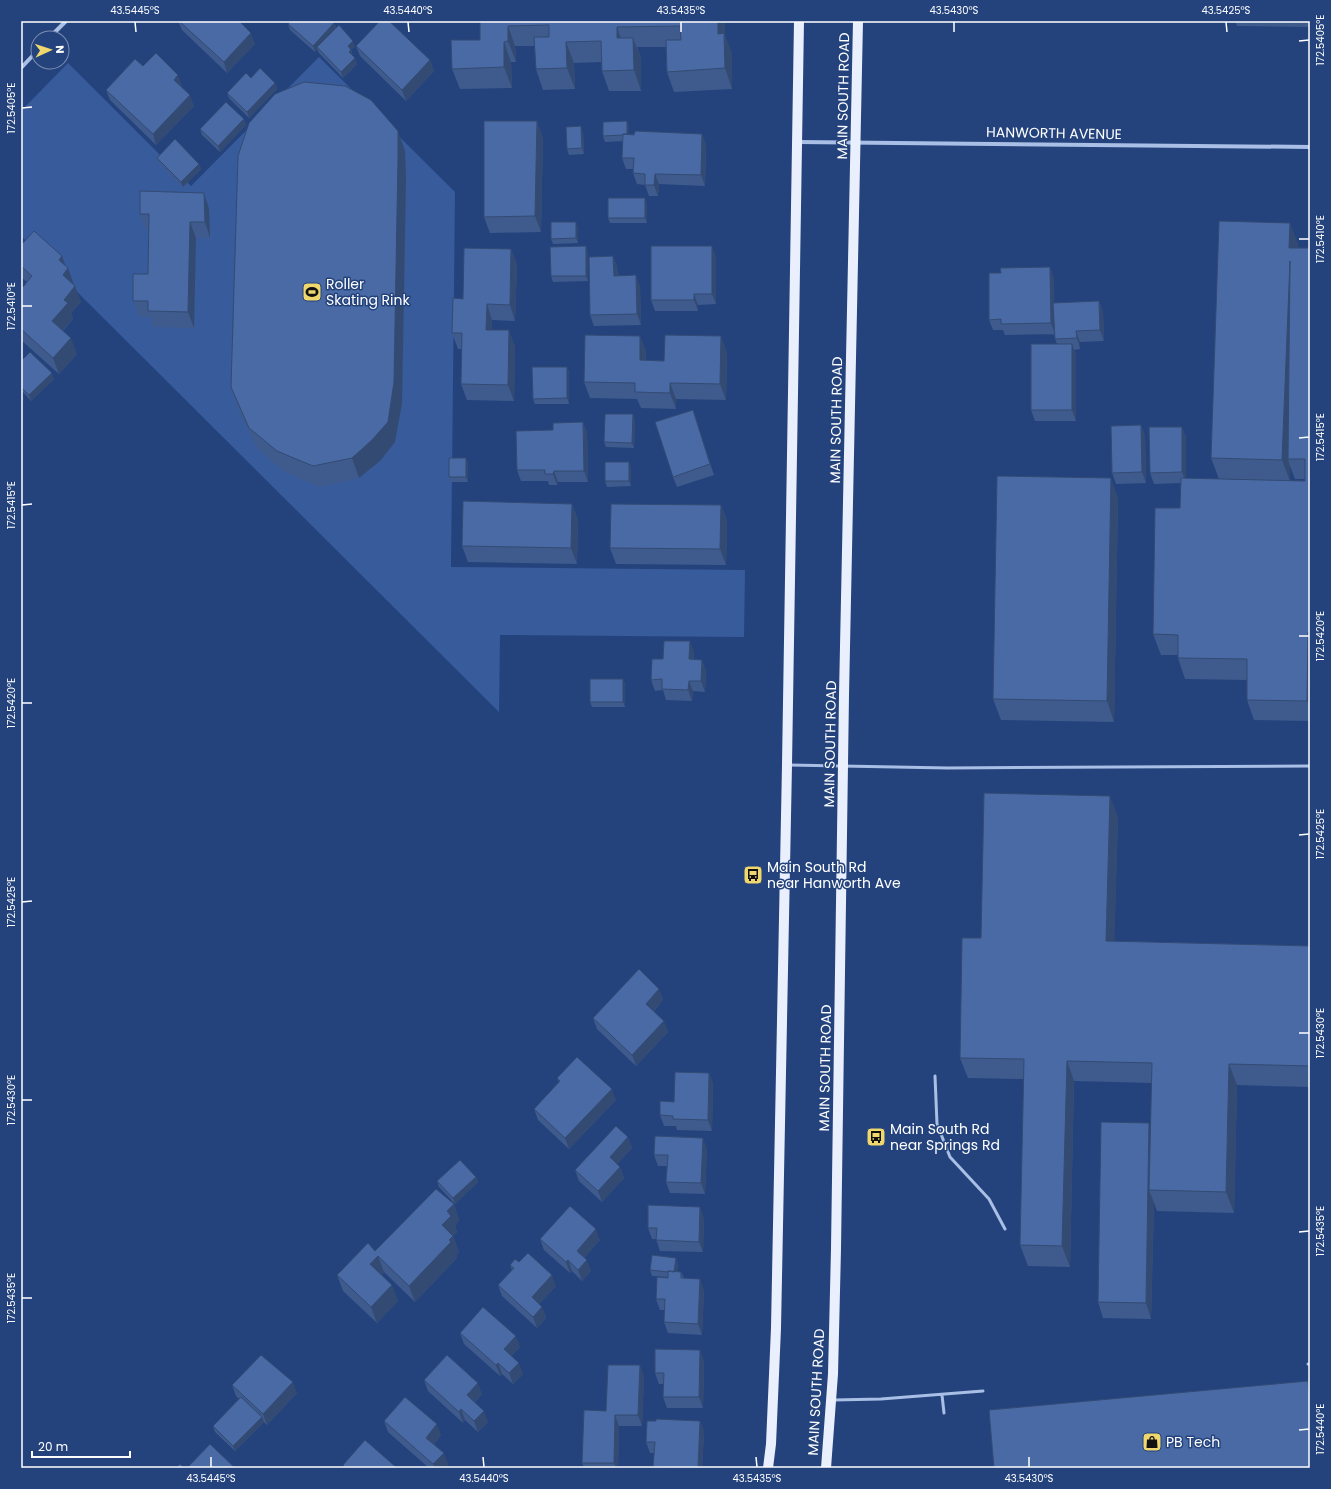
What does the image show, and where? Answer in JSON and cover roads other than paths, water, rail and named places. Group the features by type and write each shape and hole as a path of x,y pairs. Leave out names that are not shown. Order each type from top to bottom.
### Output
{"main road":[{"path":"768,1468 771,1444 776,1328 799,21"},
{"name":"MAIN SOUTH ROAD","path":"826,1468 832,1374 836,1249 843,766 858,21"}],"street":[{"path":"57,30 66,21"},
{"path":"21,68 30,58"},
{"name":"HANWORTH AVENUE","path":"797,142 1310,147"}],"lane":[{"path":"787,765 948,768 1310,766"},
{"path":"935,1076 937,1124 950,1157 989,1199 1005,1229"},
{"path":"830,1400 881,1400 983,1391"},
{"path":"942,1395 944,1413"}],"place":[{"name":"Roller Skating Rink","path":"312,292"},
{"name":"Main South Rd near Hanworth Ave","path":"753,875"},
{"name":"Main South Rd near Springs Rd","path":"876,1137"},
{"name":"PB Tech","path":"1152,1442"}]}
